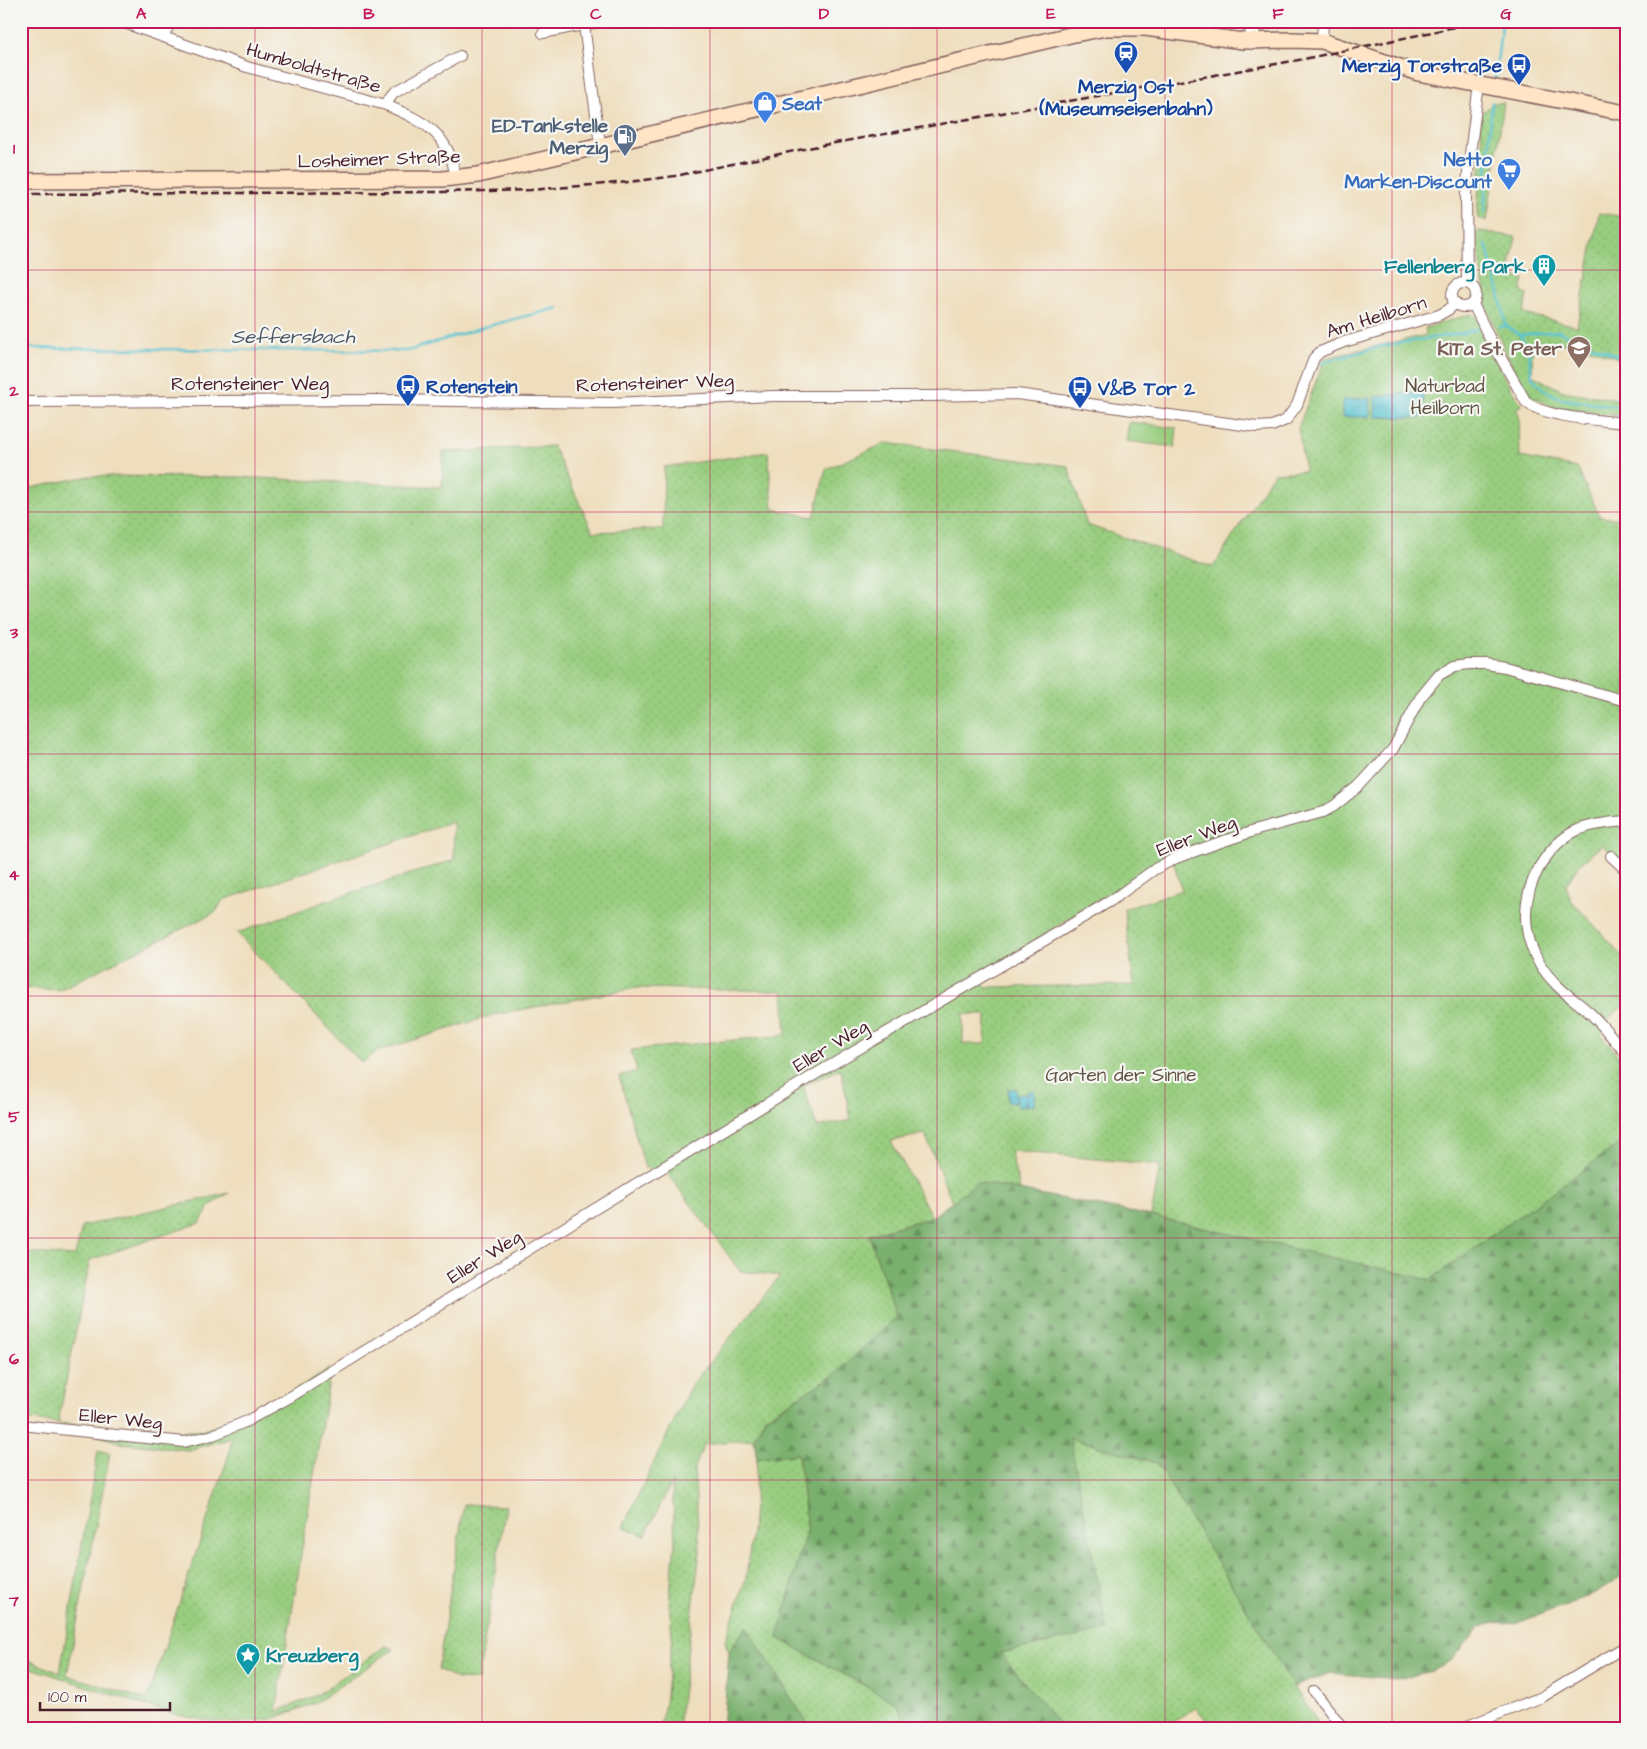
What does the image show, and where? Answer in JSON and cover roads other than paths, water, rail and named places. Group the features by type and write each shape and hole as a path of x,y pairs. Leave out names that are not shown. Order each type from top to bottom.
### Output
{"main road":[{"name":"Losheimer Straße","path":"21,181 205,182 456,178 495,171 1070,35 1104,25 1145,28 1252,42 1322,41 1418,73 1626,113"}],"street":[{"name":"Humboldtstraße","path":"118,21 247,67 386,105 427,125 437,134 445,143 454,164 456,178"},
{"path":"162,36 172,21"},
{"path":"542,33 602,21"},
{"path":"1252,21 1252,42"},
{"path":"1322,41 1323,21"},
{"path":"584,25 600,145"},
{"name":"Humboldtstraße","path":"386,105 394,92 460,56"},
{"path":"1467,282 1466,194 1468,162 1479,84"},
{"path":"1467,282 1473,286 1476,293 1473,304 1466,307 1456,303 1452,297 1453,290 1458,284 1467,282"},
{"name":"Am Heilborn","path":"1286,420 1297,405 1314,358 1320,352 1344,342 1439,315 1456,303"},
{"path":"1473,304 1489,337 1526,402 1533,408 1547,413 1626,422"},
{"name":"Rotensteiner Weg","path":"21,402 382,400 611,403 773,396 1017,394 1233,425 1272,426 1286,420"},
{"name":"Eller Weg","path":"21,1425 184,1442 213,1435 245,1422 292,1396 814,1075 1057,934 1112,900 1155,869 1176,858 1215,844 1322,812 1334,806 1359,786 1393,749 1420,698 1439,675 1455,666 1486,664 1505,667 1626,701"},
{"path":"1626,821 1590,825 1569,834 1558,843 1533,879 1529,891 1525,918 1530,944 1543,970 1554,983 1593,1015 1626,1053"},
{"path":"1611,856 1626,870"},
{"path":"1462,1728 1542,1697 1626,1646"},
{"path":"1314,1691 1343,1728"}],"water":[{"path":"1424,391 1422,418 1375,417 1375,397"},
{"path":"1370,398 1370,417 1342,417 1342,400"},
{"path":"1008,1089 1016,1089 1016,1098 1018,1094 1025,1095 1027,1098 1027,1091 1035,1091 1034,1106 1026,1105 1026,1100 1025,1107 1017,1107 1017,1100 1015,1100 1015,1103 1008,1102"}],"waterway":[{"path":"1495,79 1502,21"},
{"path":"1484,212 1492,102"},
{"path":"1486,244 1506,326"},
{"name":"Seffersbach","path":"21,348 408,351 480,328 558,308"},
{"name":"Seffersbach","path":"1500,326 1506,326 1520,335 1528,349 1532,377 1543,389 1561,399 1626,408"},
{"name":"Seffersbach","path":"1321,363 1382,346 1477,329"},
{"path":"1520,335 1558,331 1626,359"}],"railway":[{"path":"21,194 442,192 531,190 629,182 675,176 818,146 1304,59 1478,21"}],"place":[{"name":"Merzig Ost (Museumseisenbahn)","path":"1126,74"},
{"name":"Merzig Torstraße","path":"1519,86"},
{"name":"Seat","path":"765,124"},
{"name":"ED-Tankstelle Merzig","path":"625,157"},
{"name":"Netto Marken-Discount","path":"1509,191"},
{"name":"Fellenberg Park","path":"1544,287"},
{"name":"KiTa St. Peter","path":"1579,369"},
{"name":"Rotenstein","path":"408,407"},
{"name":"V&B Tor 2","path":"1080,409"},
{"name":"Kreuzberg","path":"248,1676"}],"park label":[{"name":"Naturbad Heilborn","path":"1445,396"},
{"name":"Garten der Sinne","path":"1121,1074"}]}
